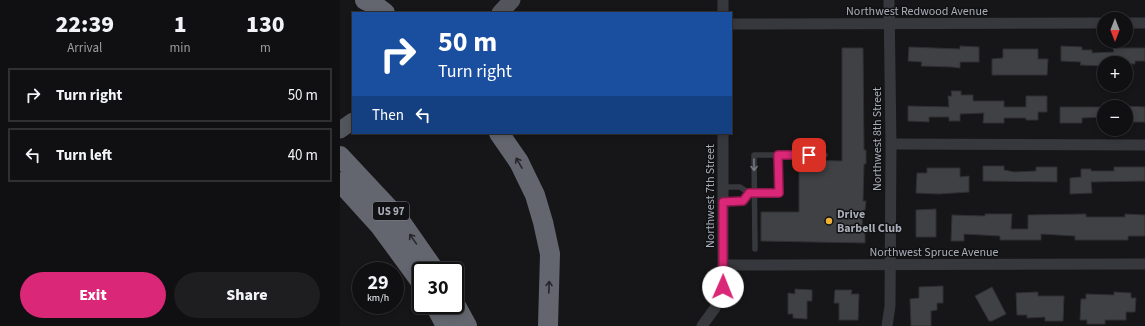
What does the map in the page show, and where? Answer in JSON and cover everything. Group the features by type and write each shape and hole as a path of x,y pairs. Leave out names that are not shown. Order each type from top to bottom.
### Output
{"highway":[{"path":"365,0 372,3 384,12"},
{"path":"500,134 519,162 535,195 543,222 550,254 548,326"},
{"name":"US 97","path":"340,156 398,218 429,262"},
{"name":"US 97","path":"340,182 380,226 412,270"},
{"path":"340,192 380,226"},
{"path":"439,314 446,326"},
{"path":"460,314 467,326"}],"main road":[{"path":"501,12 512,0"}],"street":[{"path":"723,0 723,12"},
{"name":"Northwest 8th Street","path":"887,326 890,306 891,144 889,0"},
{"name":"Northwest Redwood Avenue","path":"732,24 1097,23"},
{"path":"1133,23 1145,23"},
{"name":"Northwest 7th Street","path":"702,326 715,308 723,287 723,134"},
{"path":"891,144 1145,145"},
{"name":"Northwest Spruce Avenue","path":"723,265 1145,264"}],"lane":[{"path":"755,249 752,193 754,155 825,155"},
{"path":"723,186 740,186 752,193 779,193 778,155"},
{"path":"723,202 743,201 752,193"}],"building":[{"path":"960,46 979,47 979,62 960,62 960,68 921,66 922,62 908,61 909,47 960,49"},
{"path":"1061,46 1082,47 1082,50 1092,50 1092,53 1114,52 1113,48 1145,48 1145,61 1135,61 1135,64 1133,64 1133,56 1097,56 1097,66 1080,65 1081,62 1061,61"},
{"path":"842,48 863,48 864,150 866,150 866,164 864,164 863,201 866,201 865,210 863,210 862,228 865,228 865,243 761,241 761,212 799,212 799,160 842,161"},
{"path":"1003,49 1038,49 1038,59 1048,59 1047,75 992,75 992,59 1003,58"},
{"path":"951,91 961,91 961,95 973,95 973,101 1004,101 1004,107 1026,107 1026,96 1047,96 1047,112 1038,112 1038,120 1026,120 1026,118 1004,118 1004,123 983,123 984,113 960,114 960,121 949,121 949,117 929,117 929,122 908,121 908,106 949,107 948,96 952,96"},
{"path":"1133,106 1145,107 1145,122 1133,122"},
{"path":"1060,107 1097,107 1097,117 1082,118 1082,123 1060,123"},
{"path":"983,166 1004,166 1004,170 1014,172 1036,171 1036,167 1057,167 1057,182 983,181"},
{"path":"1114,167 1145,167 1145,181 1091,182 1092,193 1070,194 1070,178 1081,177 1081,169 1091,169 1091,171 1114,171"},
{"path":"927,168 960,168 960,177 969,176 969,192 939,194 916,193 917,173 927,173"},
{"path":"936,209 936,237 916,237 916,210"},
{"path":"985,214 1012,214 1011,229 1028,229 1028,215 1086,214 1086,217 1125,217 1125,214 1145,215 1145,236 1128,236 1128,240 1075,240 1075,236 1041,234 1041,240 1000,240 1000,236 964,234 964,241 951,241 952,215 985,216"},
{"path":"943,286 943,303 937,303 937,310 931,311 931,326 911,326 910,299 919,298 919,287"},
{"path":"992,287 1006,314 989,321 975,296"},
{"path":"795,289 812,290 812,301 807,301 807,319 793,318 793,314 788,314 788,293 795,294"},
{"path":"835,290 852,290 851,294 859,294 858,320 839,320 839,303 834,303"},
{"path":"1038,292 1038,296 1064,296 1063,321 1045,321 1045,317 1027,318 1027,315 1017,315 1016,293"},
{"path":"1114,292 1131,293 1131,298 1136,298 1135,312 1126,312 1126,320 1105,320 1105,324 1087,324 1087,320 1080,320 1081,299 1086,299 1086,294 1114,295"}],"place":[{"name":"Drive Barbell Club","path":"829,221"}],"route":[{"path":"723,287 723,202 743,201 749,193 779,193 778,155 809,155"}]}
